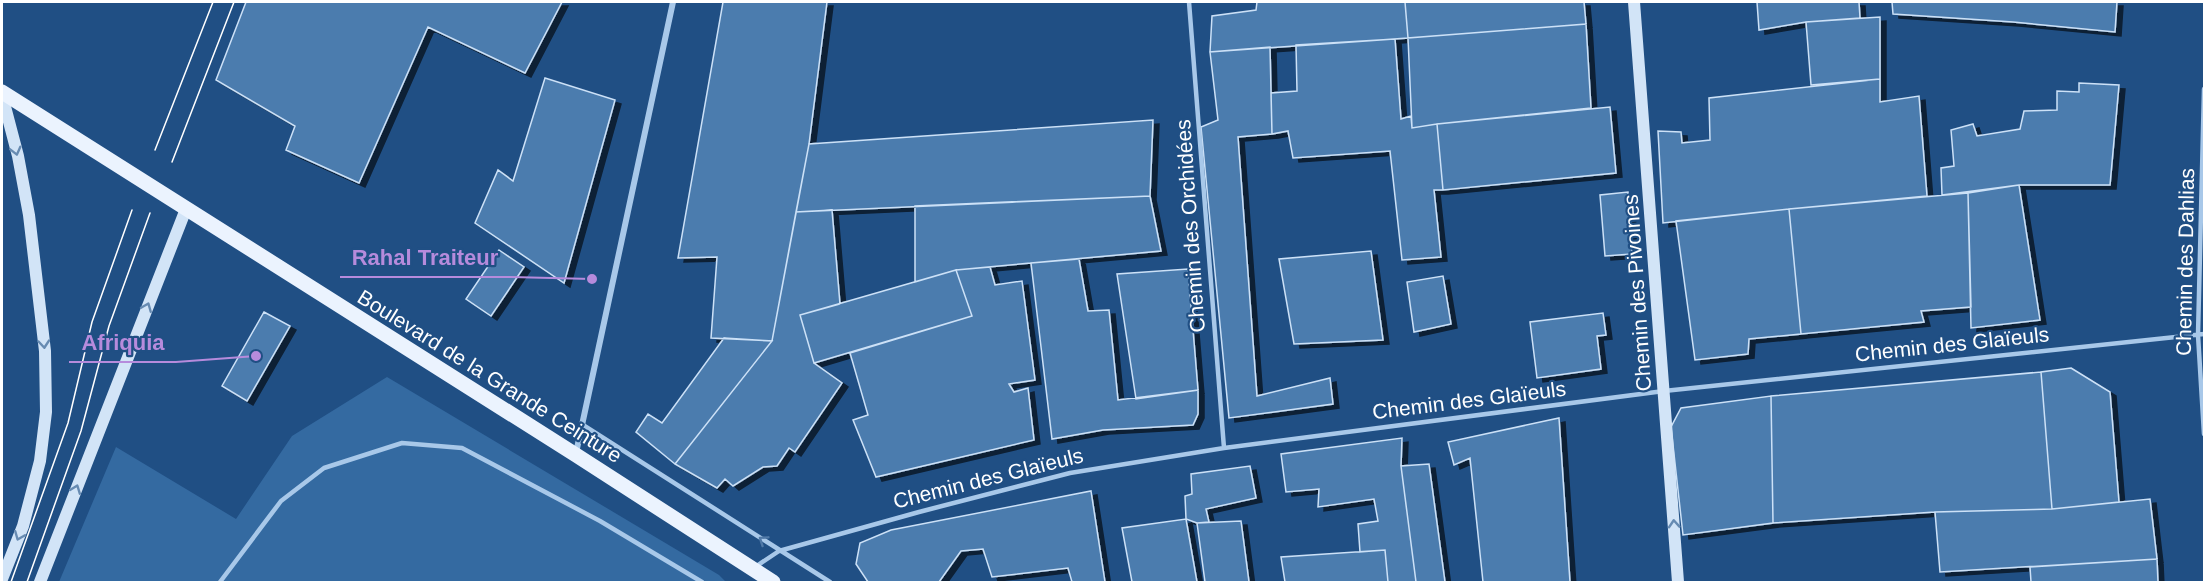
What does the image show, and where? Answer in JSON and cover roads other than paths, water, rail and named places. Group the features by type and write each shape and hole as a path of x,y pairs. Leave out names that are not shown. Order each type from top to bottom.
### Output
{"main road":[{"name":"Chemin des Pivoines","path":"1634,2 1678,582"},
{"name":"Boulevard de la Grande Ceinture","path":"2,93 773,582"},
{"path":"2,93 18,156 29,215 45,351 46,412 40,461 23,526 2,579"},
{"path":"40,582 186,209"}],"street":[{"path":"576,455 673,2"}],"lane":[{"name":"Chemin des Orchidées","path":"1189,2 1224,448"},
{"name":"Chemin des Dahlias","path":"2205,89 2198,335 2205,434"},
{"name":"Chemin des Glaïeuls","path":"752,570 779,551 1070,473 1224,448 1664,391 2205,334"},
{"path":"583,425 830,582"},
{"path":"220,582 281,501 324,468 402,443 462,447 600,521 702,582"}],"tram line":[{"path":"155,150 213,2"},
{"path":"172,162 234,2"},
{"path":"11,582 68,423 92,322 132,210"},
{"path":"27,582 81,431 109,326 150,213"}],"place":[{"name":"Rahal Traiteur","path":"592,279"},
{"name":"Afriquia","path":"256,356"}]}
